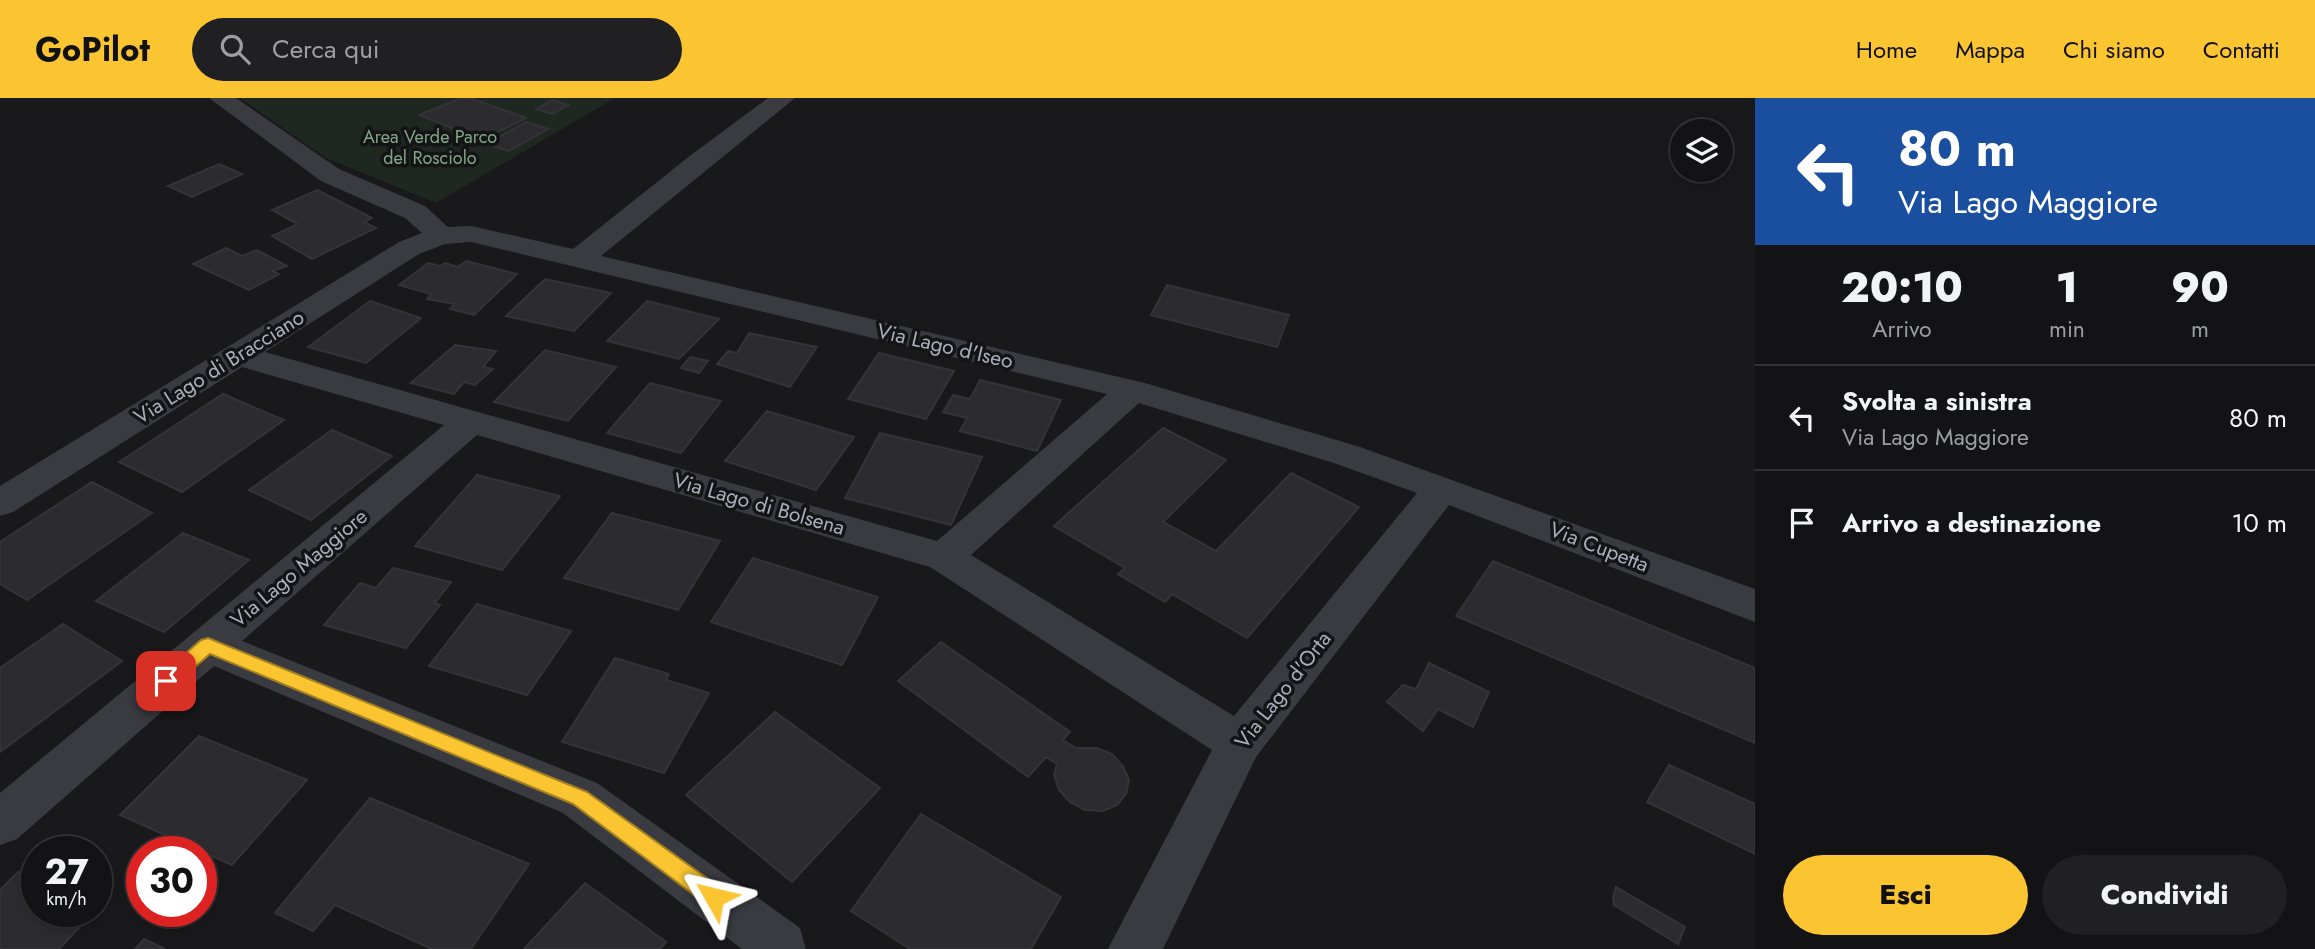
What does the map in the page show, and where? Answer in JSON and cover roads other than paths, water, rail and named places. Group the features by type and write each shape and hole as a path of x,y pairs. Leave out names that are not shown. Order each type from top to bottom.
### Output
{"street":[{"path":"221,98 330,175 415,212 441,236"},
{"path":"577,261 700,160 783,98"},
{"name":"Via Lago d'Iseo","path":"441,236 471,234 1133,390 1347,455 1442,488"},
{"name":"Via Lago di Bracciano","path":"0,503 409,247 441,236"},
{"name":"Via Lago di Bolsena","path":"239,355 944,557 1239,743"},
{"path":"944,557 1133,390"},
{"name":"Via Lago Maggiore","path":"0,823 470,422"},
{"name":"Via Cupetta","path":"1442,488 1755,606"},
{"name":"Via Lago d'Orta","path":"1135,949 1239,743 1442,488"},
{"path":"208,645 580,798 781,946 779,949"}],"park label":[{"name":"Area Verde Parco del Rosciolo","path":"430,147"}]}
